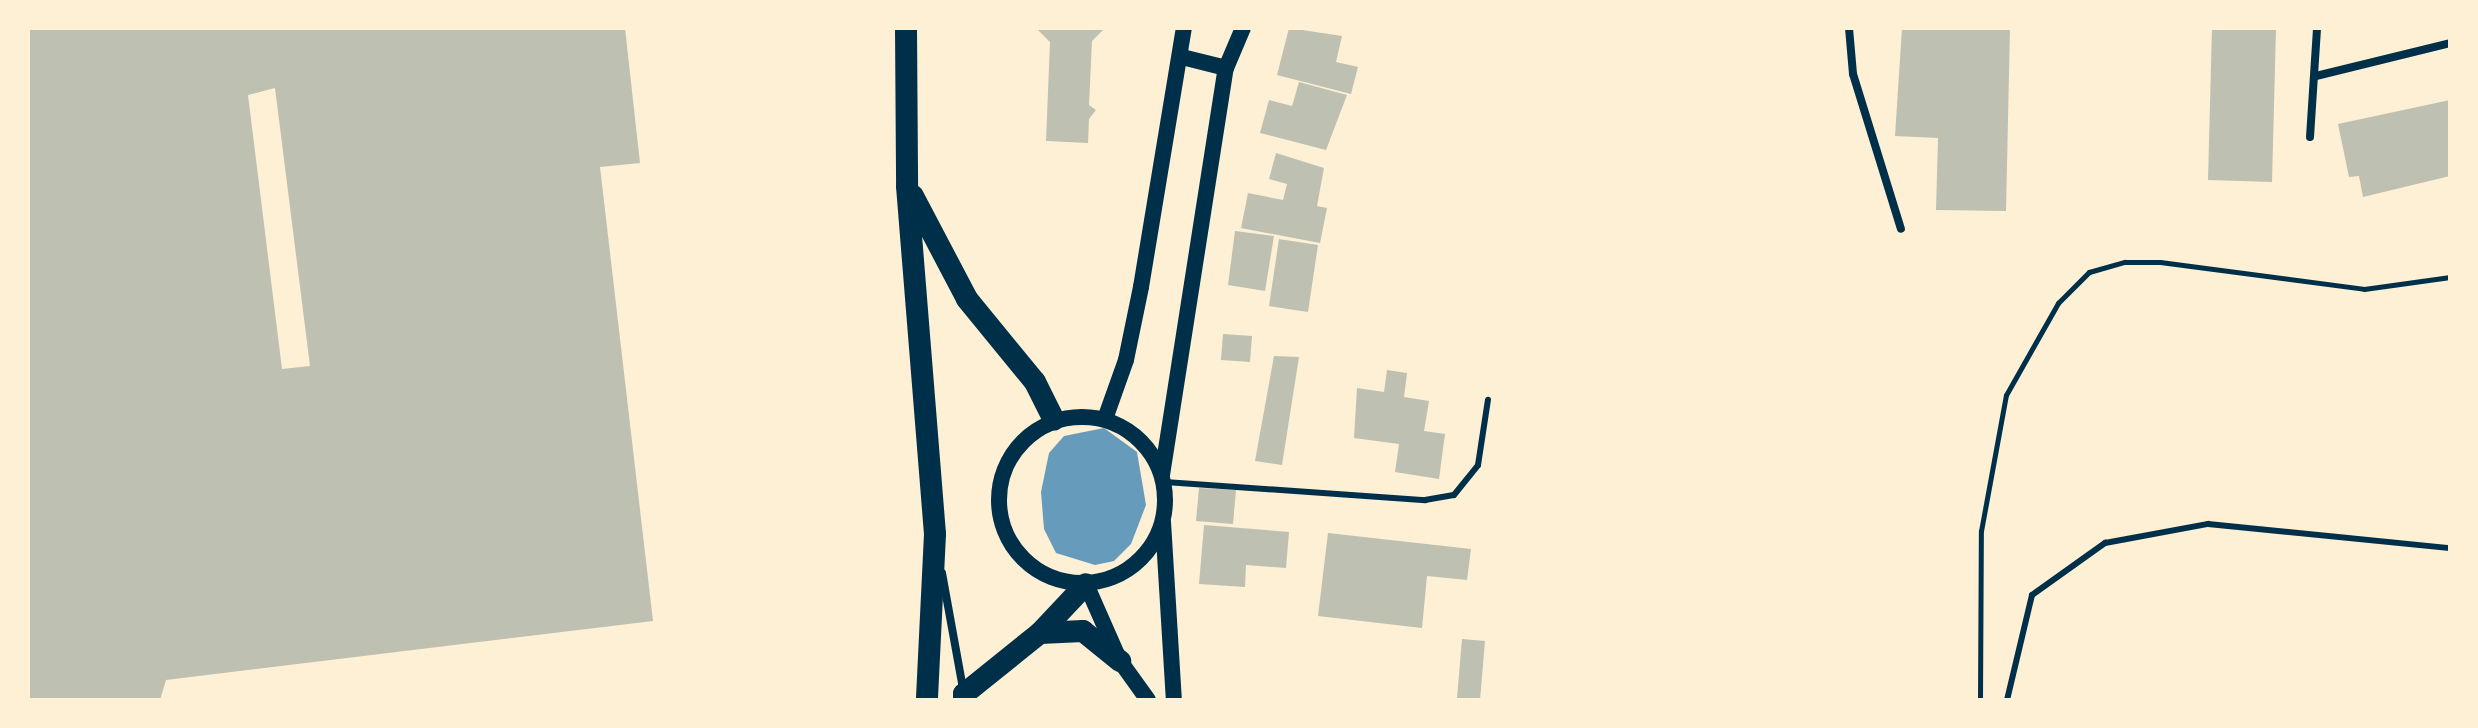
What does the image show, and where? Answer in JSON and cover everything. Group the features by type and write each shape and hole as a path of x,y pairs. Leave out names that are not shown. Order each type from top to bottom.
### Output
{"highway":[{"path":"906,28 907,186 935,534 927,700"},
{"path":"907,186 967,299 1035,382 1054,420"},
{"path":"964,697 1040,633 1086,584"},
{"path":"1040,633 1083,631 1120,661"}],"main road":[{"path":"1105,419 1126,360 1141,287 1182,57 1184,28"},
{"path":"1174,700 1163,520 1164,478 1226,68 1243,28"},
{"path":"1182,57 1226,68"},
{"path":"1163,520 1148,552 1125,576 1086,584 1053,579 1024,561 1004,533 997,500 1006,466 1025,438 1054,420 1105,419 1131,430 1150,450 1164,478"},
{"path":"1086,584 1120,661 1148,700"}],"street":[{"path":"1849,28 1853,74 1901,229"},
{"path":"2310,137 2317,28"},
{"path":"2316,76 2450,43"},
{"path":"935,534 964,697"}],"lane":[{"path":"1164,478 1425,500 1454,495 1478,465 1488,400"},
{"path":"2007,700 2032,595 2105,543 2208,524 2450,548"}],"path":[{"path":"1980,700 1981,531 2006,395 2058,303 2089,272 2125,262 2160,262 2364,289 2450,277"}],"water":[{"path":"1104,428 1137,452 1146,505 1131,544 1114,561 1095,565 1056,553 1044,529 1041,492 1049,453 1064,436"}],"building":[{"path":"28,28 625,28 640,163 600,167 653,621 166,680 160,700 28,700","holes":["275,88 310,366 282,369 248,95"]},
{"path":"1036,28 1105,28 1092,41 1089,105 1096,110 1089,119 1088,143 1046,141 1050,42"},
{"path":"1289,28 1342,36 1336,62 1358,67 1351,94 1277,75"},
{"path":"1902,28 2010,28 2006,211 1936,210 1938,138 1895,136"},
{"path":"2212,28 2276,28 2272,182 2208,180"},
{"path":"1299,82 1347,95 1326,150 1260,133 1269,100 1292,106"},
{"path":"2450,100 2450,176 2363,197 2359,176 2349,177 2338,124"},
{"path":"1276,153 1324,168 1317,206 1327,208 1320,243 1241,228 1248,193 1283,200 1287,184 1269,179"},
{"path":"1235,231 1274,236 1265,291 1228,285"},
{"path":"1279,239 1318,245 1308,312 1269,306"},
{"path":"1223,334 1252,336 1250,362 1221,360"},
{"path":"1274,356 1299,357 1282,465 1255,461"},
{"path":"1387,370 1407,373 1404,397 1429,401 1424,431 1445,434 1439,479 1395,472 1399,444 1354,438 1357,388 1384,392"},
{"path":"1199,488 1236,490 1233,524 1196,521"},
{"path":"1204,525 1289,532 1286,568 1246,565 1245,587 1199,584"},
{"path":"1328,533 1471,549 1467,580 1427,576 1422,628 1318,616"},
{"path":"1462,639 1485,641 1480,700 1457,698"}]}
